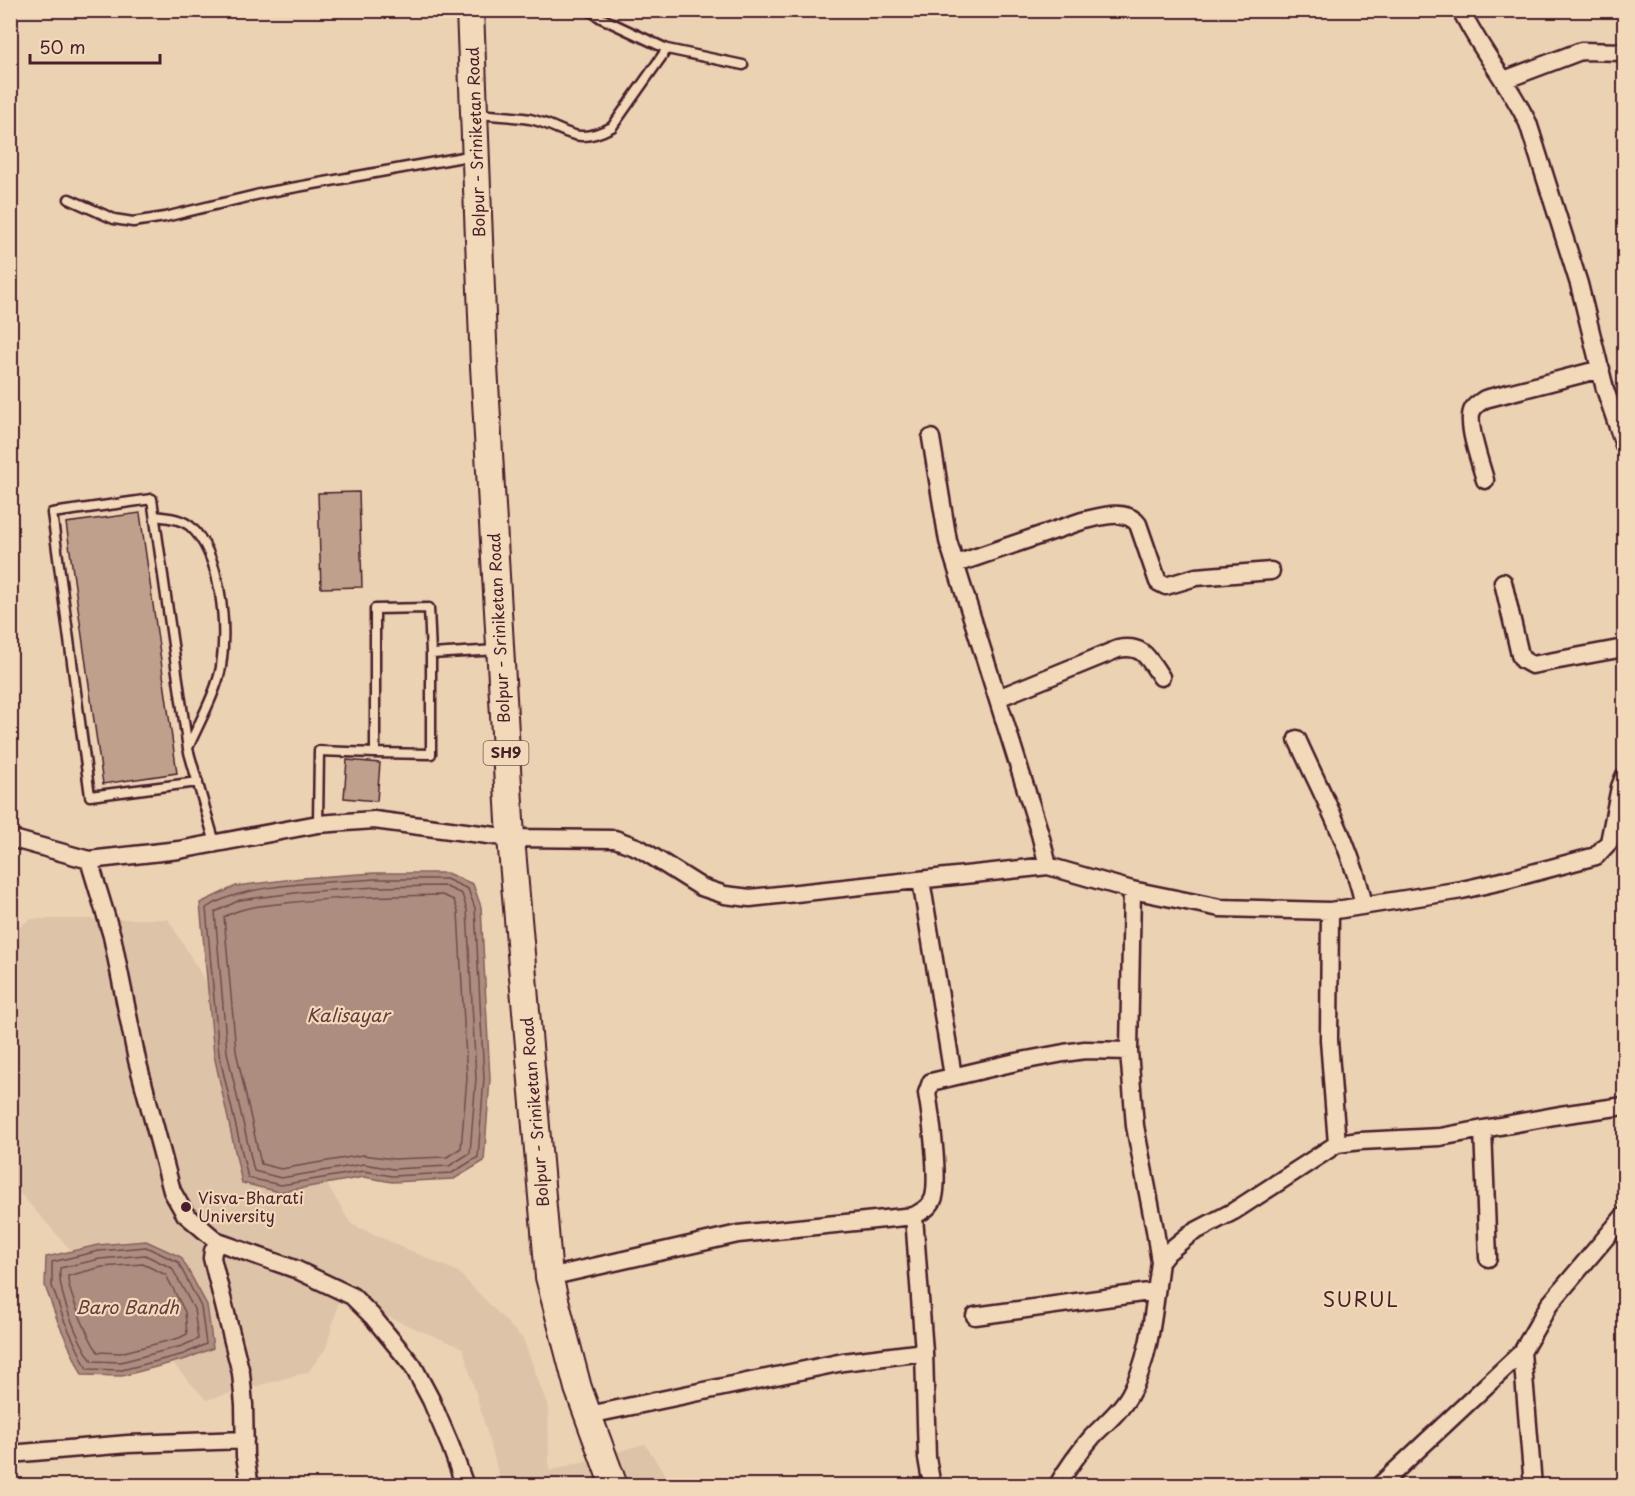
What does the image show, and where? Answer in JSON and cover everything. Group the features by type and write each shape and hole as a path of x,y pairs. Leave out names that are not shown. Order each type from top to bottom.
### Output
{"main road":[{"name":"Bolpur - Sriniketan Road","path":"470,10 484,366 510,838 549,1277 578,1389 614,1485"}],"street":[{"path":"1461,10 1476,39 1519,104 1537,148 1553,207 1579,284 1600,369 1624,445"},
{"path":"1504,80 1581,51 1624,52"},
{"path":"1485,480 1471,425 1472,410 1478,404 1485,399 1600,369"},
{"path":"931,438 948,541 1041,834 1048,866"},
{"path":"956,564 1082,521 1125,514 1138,524 1161,585 1166,586 1196,576 1271,570"},
{"path":"1503,582 1520,655 1528,663 1532,665 1624,648"},
{"path":"998,698 1118,649 1130,647 1138,649 1146,656 1161,677"},
{"path":"1297,739 1339,825 1358,875 1365,905"},
{"path":"10,838 89,860 168,851 318,825 374,820 510,838 615,839 639,848 701,887 725,895 750,898 1048,866 1132,890 1220,908 1330,910 1502,881 1596,856 1609,842 1624,777"},
{"path":"89,860 112,936 137,1060 172,1191 185,1214 218,1242 296,1269 352,1296 372,1316 413,1366 431,1400 465,1485"},
{"path":"921,880 953,1076"},
{"path":"1057,1485 1067,1468 1129,1396 1137,1380 1149,1340 1160,1262 1135,1126 1129,1051 1132,890"},
{"path":"1330,910 1329,1040 1337,1144"},
{"path":"549,1277 738,1234 914,1216 929,1207 934,1197 935,1167 927,1089 931,1082 1064,1053 1085,1050 1129,1051"},
{"path":"1160,1262 1190,1234 1234,1211 1337,1144 1440,1137 1624,1106"},
{"path":"1483,1129 1488,1258"},
{"path":"914,1216 924,1352 927,1458 932,1485"},
{"path":"1379,1485 1522,1352 1549,1305 1624,1216"},
{"path":"218,1242 212,1258 241,1373 245,1456 250,1485"},
{"path":"975,1316 1156,1291"},
{"path":"589,1415 843,1362 924,1352"},
{"path":"1522,1352 1533,1485"},
{"path":"10,1454 128,1444 245,1440"}],"lane":[{"path":"589,10 667,49 743,65"},
{"path":"474,113 531,119 581,137 600,133 612,127 667,49"},
{"path":"69,199 114,219 133,222 165,217 264,193 476,155"},
{"path":"198,782 90,796 52,513 152,499 188,749 198,782 215,843"},
{"path":"155,516 180,520 190,526 205,546 217,578 223,622 220,668 188,749"},
{"path":"318,825 319,752 375,753 431,754 429,608 375,609 375,753"},
{"path":"431,654 500,650"}],"shaded area":[{"name":"Visva-Bharati University","path":"31,919 168,919 351,1224 458,1272 523,1339 548,1407 549,1471 645,1444 672,1485 502,1485 463,1348 340,1297 326,1348 308,1372 206,1400 11,1186 10,933"}],"water":[{"name":"Kalisayar","path":"374,873 447,873 473,884 481,907 490,1079 484,1161 454,1179 392,1182 364,1177 280,1192 242,1183 214,1055 200,903 236,886"},
{"name":"Baro Bandh","path":"146,1241 181,1257 207,1305 213,1348 186,1359 122,1376 82,1375 58,1322 45,1286 46,1257 98,1245"}],"building":[{"path":"359,492 362,587 321,588 318,493"},
{"path":"140,513 177,773 103,784 66,523"},
{"path":"347,760 380,763 377,801 344,798"}],"place":[{"name":"Visva-Bharati University","path":"186,1207"}],"district":[{"name":"SURUL","path":"1361,1300"}]}
